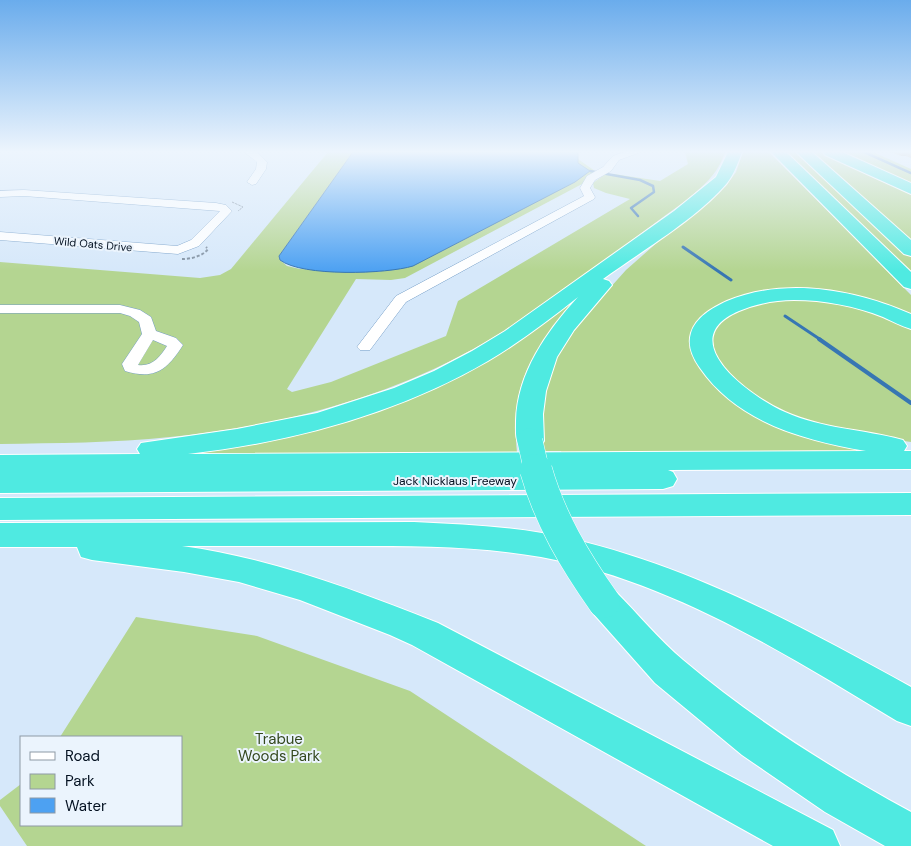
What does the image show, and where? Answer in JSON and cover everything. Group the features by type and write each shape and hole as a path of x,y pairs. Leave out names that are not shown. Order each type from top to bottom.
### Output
{"highway":[{"path":"707,191 624,263 578,310 547,354 535,383 530,411 530,441 534,470 542,495 576,562 604,602 668,671 756,741 840,797 911,836"},
{"path":"818,191 911,283"},
{"path":"847,191 911,250"},
{"path":"0,453 104,452 211,443 316,421 376,403 440,377 480,356 663,228"},
{"path":"911,322 889,312 846,300 808,295 776,296 755,298 731,306 718,313 708,323 701,337 702,349 708,363 720,378 735,393 778,418 824,435 911,448"},
{"path":"0,464 911,460"},
{"name":"Jack Nicklaus Freeway","path":"0,484 911,478"},
{"name":"Jack Nicklaus Freeway","path":"0,510 911,504"},
{"path":"0,535 414,534 472,536 543,545 608,561 698,593 757,621 911,708"},
{"path":"0,535 174,558 238,569 358,606 425,634 817,846"}],"street":[{"path":"365,347 401,299 590,197 587,191"},
{"name":"Wild Oats Drive","path":"0,194 24,193 228,208 195,243 185,248 171,250 0,236"},
{"path":"0,309 120,309 135,313 146,320 149,334"}],"path":[{"path":"177,260 189,259 205,253 208,249 205,242"}],"green space":[{"path":"295,191 325,191 279,256 280,260 287,266 300,269 379,272 526,191 568,191 405,278 391,280 356,279 287,389 292,392 331,382 446,336 458,301 630,199 602,191 697,191 547,303 490,340 426,373 391,387 319,410 245,427 207,433 128,440 0,444 0,262 200,278 220,275 231,269"},
{"path":"719,191 808,191 911,295 911,319 901,315 782,293 700,325 730,394 882,453 562,454 561,451 543,451 539,416 555,359 583,318 626,270"},
{"path":"825,191 839,191 911,257 911,275"},
{"path":"854,191 911,192 911,242"},
{"path":"798,299 851,305 911,326 911,442 821,429 744,394 711,353 712,327 721,318 755,302"},
{"path":"573,300 576,301 547,337 527,369 517,405 517,453 157,457 371,409"},
{"name":"Trabue Woods Park","path":"136,617 257,636 410,691 646,846 27,846 0,806 0,800 20,785 20,826 182,826 182,736 61,736"}],"water":[{"path":"325,191 557,191 413,266 401,269 345,272 306,269 280,260 279,256"}],"waterway":[{"path":"638,216 631,208 654,191"},
{"path":"683,247 731,280"},
{"path":"785,316 821,340"},
{"path":"819,339 911,403"}]}
